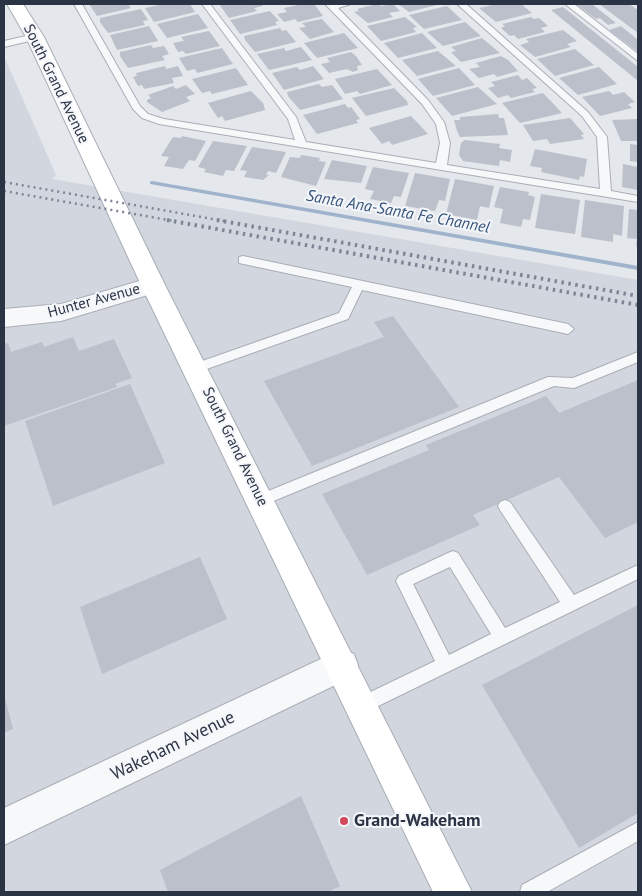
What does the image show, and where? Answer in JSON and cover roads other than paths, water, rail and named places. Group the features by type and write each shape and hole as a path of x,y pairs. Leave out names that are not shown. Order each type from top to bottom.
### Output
{"main road":[{"name":"South Grand Avenue","path":"15,4 34,37 453,892"}],"street":[{"name":"Hunter Avenue","path":"4,318 19,318 72,310 154,285"},
{"name":"Wakeham Avenue","path":"4,828 342,665"}],"lane":[{"path":"78,4 136,107 146,116 162,122 638,199"},
{"path":"206,4 293,119 301,143"},
{"path":"331,6 348,4"},
{"path":"462,4 584,114 602,137 606,193"},
{"path":"569,4 638,58"},
{"path":"331,6 425,102 441,124 445,142 441,167"},
{"path":"4,44 34,37"},
{"path":"243,260 568,329"},
{"path":"196,368 344,316 359,284"},
{"path":"261,500 553,381 574,383 638,357"},
{"path":"505,506 571,604"},
{"path":"445,665 404,580 453,558 502,637"},
{"path":"362,705 638,572"},
{"path":"529,892 638,831"}],"waterway":[{"name":"Santa Ana-Santa Fe Channel","path":"152,183 638,268"}],"railway":[{"path":"4,182 224,221"},
{"path":"4,191 174,221"},
{"path":"167,220 638,305"},
{"path":"217,220 638,296"}],"place":[{"name":"Grand-Wakeham","path":"344,821"}]}
